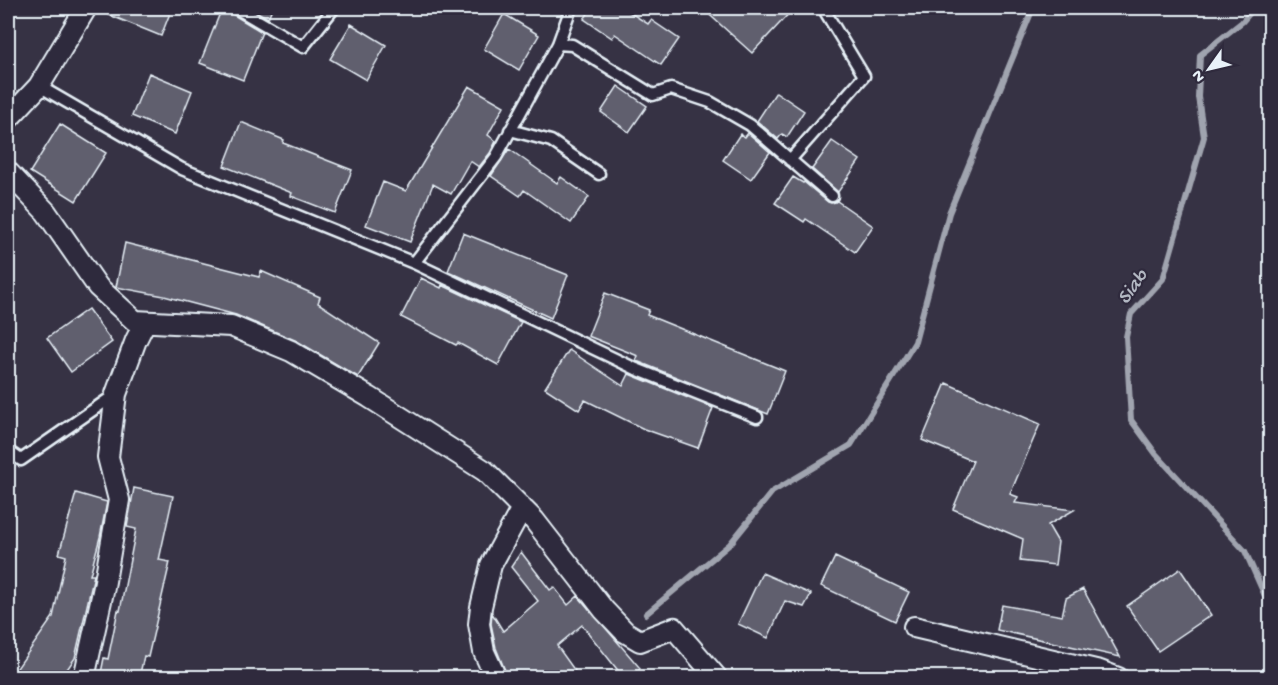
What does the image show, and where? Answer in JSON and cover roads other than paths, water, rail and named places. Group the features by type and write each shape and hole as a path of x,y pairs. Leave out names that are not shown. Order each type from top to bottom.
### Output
{"street":[{"path":"8,119 39,86 86,8"},
{"path":"8,172 46,212 98,287 135,321 231,326 291,351 369,397 485,471 534,520 604,610 625,632 640,641 674,628 717,678"},
{"path":"84,678 104,587 119,500 108,457 116,394 145,322"},
{"path":"496,678 484,652 479,624 481,608 491,565 522,508"},
{"path":"914,627 1100,671 1118,678"}],"lane":[{"path":"236,8 303,46 334,8"},
{"path":"414,263 496,157 558,44 571,8"},
{"path":"790,160 864,76 824,8"},
{"path":"558,44 572,45 653,95 671,88 710,102 750,125 832,196"},
{"path":"39,86 182,169 414,263 636,369 757,417"},
{"path":"510,130 551,141 599,174"},
{"path":"8,451 21,460 116,394"}],"waterway":[{"path":"646,614 730,544 772,492 851,445 915,342 949,213 1033,8"},
{"name":"Siab","path":"1254,8 1242,22 1200,55 1198,97 1204,137 1163,279 1131,314 1126,337 1131,420 1156,454 1245,551 1270,607"}]}
